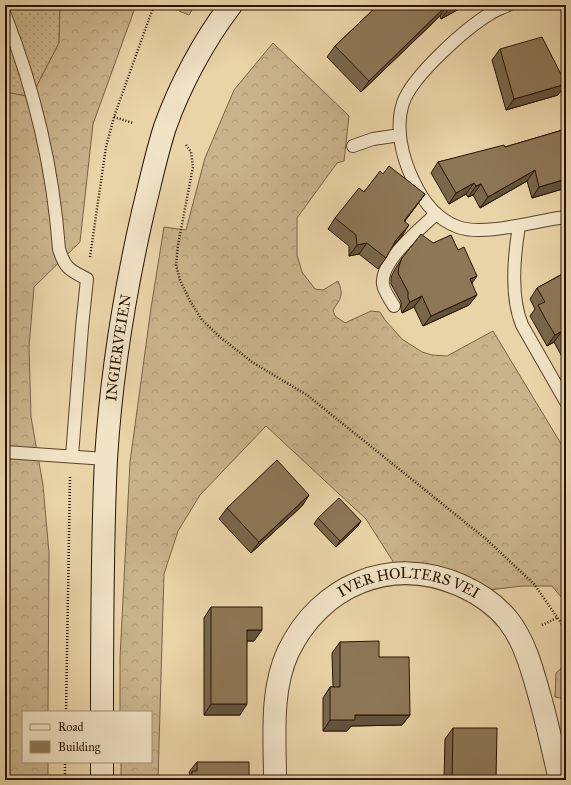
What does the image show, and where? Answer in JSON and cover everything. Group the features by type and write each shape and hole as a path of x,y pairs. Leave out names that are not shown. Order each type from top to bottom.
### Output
{"main road":[{"name":"INGIERVEIEN","path":"102,711 102,581 106,459 114,380 136,241 165,128 180,88 199,54 231,5"},
{"name":"IVER HOLTERS VEI","path":"275,780 276,702 280,675 288,653 299,632 313,615 344,589 358,582 377,576 395,573 413,573 447,579 477,594 492,604 509,621 518,635 535,679 560,780"},
{"path":"102,763 102,780"}],"lane":[{"path":"508,5 475,24 457,39 419,77 410,89 403,103 399,120 402,147 410,174 423,199 436,214 458,228 486,230 519,226 566,217"},
{"path":"5,15 28,79 43,133 50,170 59,249 63,261 72,271 87,279 72,456"},
{"path":"353,146 373,139 400,135"},
{"path":"394,306 385,290 383,283 388,265 401,248 436,214"},
{"path":"519,226 516,241 514,292 518,314 566,402"},
{"path":"5,452 106,459"}],"path":[{"path":"87,279 106,147 114,117 155,5"},
{"path":"114,117 133,123"},
{"path":"183,142 191,152 193,167 178,245 176,265 180,280 190,301 202,320 220,337 252,362 307,395 486,539 534,584 566,630"},
{"path":"66,711 67,573 72,456"},
{"path":"65,763 65,780"}],"green space":[{"path":"5,5 60,5 59,43 31,97 5,92"},
{"path":"60,5 136,5 93,124 80,242 34,287 29,347 31,417 43,485 49,553 48,711 22,711 22,763 48,763 48,780 5,780 5,92 31,97 59,43"},
{"path":"182,5 195,5 189,15 179,11"},
{"path":"273,43 349,116 344,161 337,163 297,218 297,255 302,272 315,289 323,290 338,281 341,296 333,310 335,316 345,323 371,311 380,312 402,339 422,352 432,355 447,356 493,331 566,452 566,603 552,586 522,586 489,590 423,565 394,563 366,519 266,426 200,495 178,531 164,574 158,780 121,780 121,763 152,763 152,711 120,711 120,658 130,462 151,308 164,227 186,230 205,158 234,90"},
{"path":"566,664 566,699 555,697 556,673"}],"building":[{"path":"376,5 447,5 369,81 335,46 376,7"},
{"path":"447,5 454,5 449,8"},
{"path":"542,37 566,84 514,99 500,49"},
{"path":"566,129 566,179 539,187 535,170 488,197 481,184 476,186 474,183 456,193 438,162 504,145 505,147"},
{"path":"389,166 425,194 404,221 409,225 396,240 386,258 367,243 357,245 356,235 335,218 359,188 364,192 380,171 383,174"},
{"path":"421,234 433,243 451,235 458,250 464,247 477,276 470,279 477,295 431,316 422,296 410,302 408,292 398,273 399,266 402,258"},
{"path":"566,272 566,339 562,331 555,335 546,320 538,305 545,302 537,288"},
{"path":"277,460 309,495 259,542 227,508"},
{"path":"339,498 361,521 340,541 318,518"},
{"path":"211,607 262,607 262,630 247,630 247,704 211,704"},
{"path":"379,641 379,657 409,657 410,715 355,715 355,720 330,720 330,687 340,687 340,642"},
{"path":"453,728 497,728 496,780 452,780"},
{"path":"197,762 249,762 249,780 192,780 192,771 197,771"}]}
